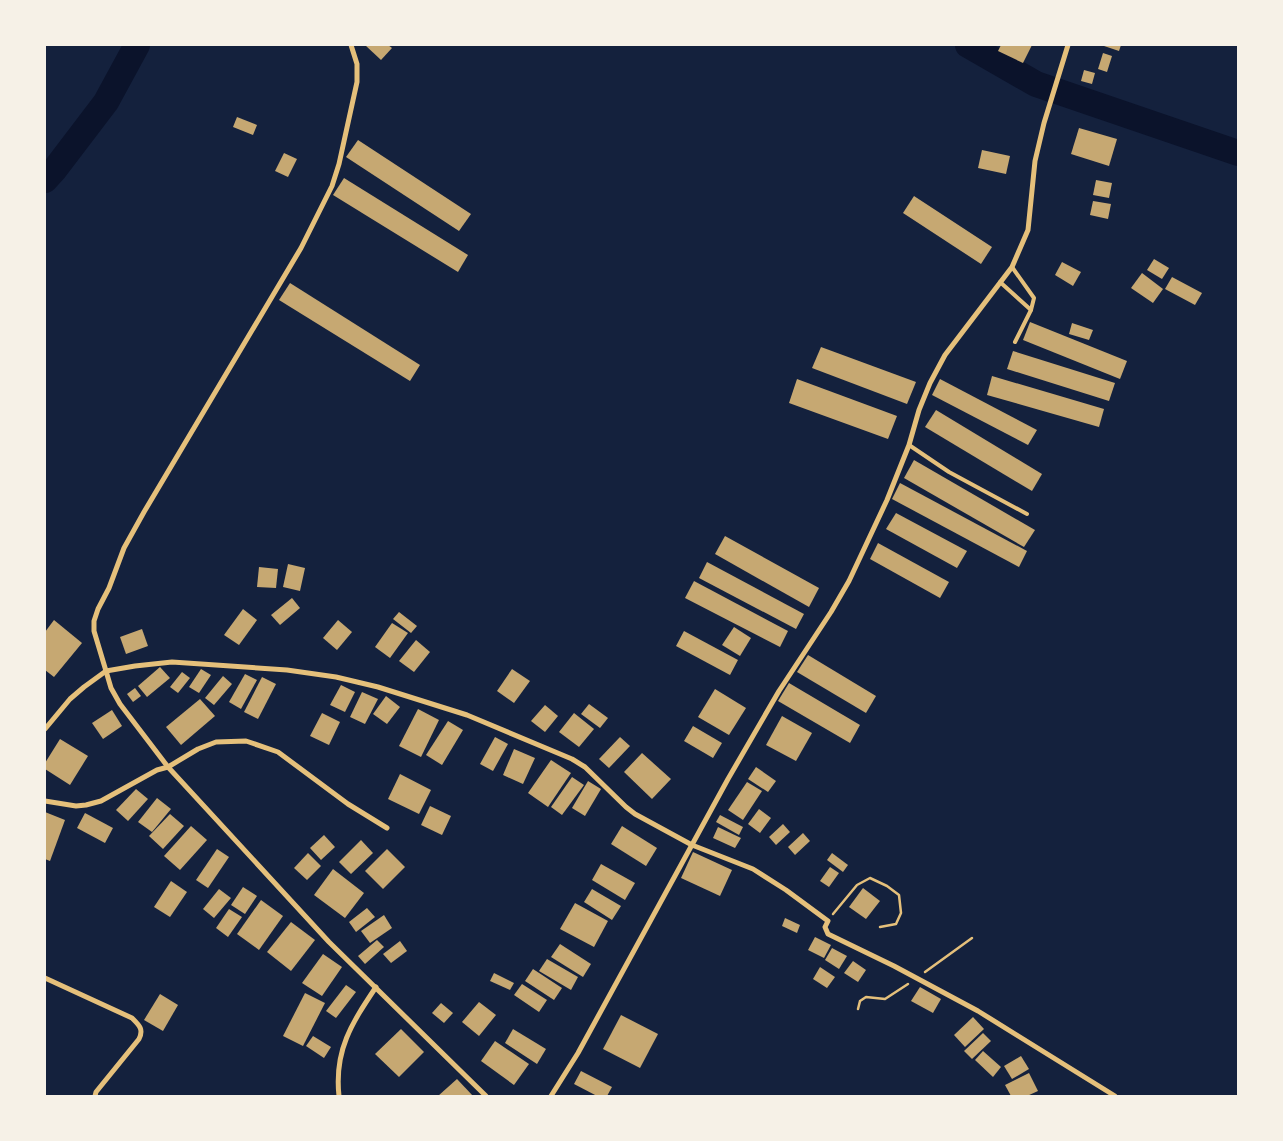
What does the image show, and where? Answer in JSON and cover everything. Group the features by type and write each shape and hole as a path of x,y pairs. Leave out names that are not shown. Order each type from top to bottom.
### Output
{"street":[{"path":"351,45 357,64 357,82 340,164 332,186 301,248 124,548 109,588 98,609 94,621 94,631 111,688 120,704 168,767 329,942 486,1096"},
{"path":"551,1096 578,1053 757,728 849,581 884,508 909,445 930,383 945,355 1012,267 1028,230 1035,161 1044,123 1068,45"},
{"path":"46,726 62,707 84,687 106,671 172,662 314,673 378,687 467,716 572,759 585,767 635,814 692,844 753,869 786,890 828,921 825,928 828,934 978,1010 1115,1096"},
{"path":"45,800 76,806 101,801 157,770 168,767 198,749 216,742 232,741 260,745 278,752 348,804 386,828"},
{"path":"45,978 132,1018 140,1026 141,1035 139,1039 96,1092 95,1096"},
{"path":"339,1096 337,1080 345,1037 376,987"}],"lane":[{"path":"1012,267 1034,298 1031,310 1015,342"},
{"path":"1000,282 1031,310"},
{"path":"909,445 949,472 1027,514"}],"path":[{"path":"828,921 857,885 870,878 887,886 899,895 900,913 896,924 880,926"}],"building":[{"path":"365,45 388,45 392,48 381,60"},
{"path":"1001,45 1032,45 1023,63 998,51"},
{"path":"1101,45 1121,45 1119,51"},
{"path":"1103,53 1112,56 1107,72 1098,69"},
{"path":"1084,70 1095,73 1092,84 1081,81"},
{"path":"237,117 257,125 253,135 233,127"},
{"path":"1079,128 1117,139 1109,166 1071,154"},
{"path":"358,140 471,214 459,231 346,157"},
{"path":"982,150 1010,156 1006,174 978,168"},
{"path":"284,153 297,159 288,177 275,171"},
{"path":"344,178 468,255 458,272 333,195"},
{"path":"1096,180 1112,183 1109,198 1093,195"},
{"path":"914,196 992,247 981,264 903,213"},
{"path":"1093,201 1111,204 1108,219 1090,215"},
{"path":"1154,259 1169,268 1162,279 1147,270"},
{"path":"1062,262 1081,272 1073,286 1055,275"},
{"path":"1142,273 1163,289 1153,303 1131,288"},
{"path":"1172,277 1202,293 1195,305 1165,289"},
{"path":"290,283 420,365 410,381 279,300"},
{"path":"1030,322 1127,361 1120,379 1023,340"},
{"path":"1072,323 1093,330 1089,340 1069,334"},
{"path":"821,347 916,382 907,404 812,368"},
{"path":"1013,351 1115,383 1109,401 1007,369"},
{"path":"992,376 1104,409 1099,427 987,395"},
{"path":"797,379 897,416 888,439 789,403"},
{"path":"940,379 1037,430 1028,445 932,395"},
{"path":"936,410 1042,474 1032,491 925,427"},
{"path":"914,460 1035,530 1024,547 904,478"},
{"path":"900,483 1027,551 1019,567 892,499"},
{"path":"896,513 967,551 957,568 886,529"},
{"path":"725,536 819,588 809,607 715,554"},
{"path":"878,543 949,582 940,598 870,559"},
{"path":"707,562 804,614 796,629 699,578"},
{"path":"288,564 305,568 300,591 283,587"},
{"path":"259,567 278,569 276,588 257,587"},
{"path":"694,581 788,631 780,647 685,598"},
{"path":"292,598 300,608 280,625 271,615"},
{"path":"243,609 257,620 239,645 224,635"},
{"path":"399,612 417,626 411,633 393,619"},
{"path":"54,620 82,643 54,677 45,670 45,632"},
{"path":"338,620 352,632 337,650 323,638"},
{"path":"392,623 408,633 390,658 375,647"},
{"path":"734,627 751,638 740,656 722,645"},
{"path":"142,629 148,646 126,654 120,637"},
{"path":"684,631 738,660 730,675 676,646"},
{"path":"416,640 430,652 414,672 399,661"},
{"path":"808,655 876,696 866,713 797,672"},
{"path":"160,667 170,678 147,697 138,686"},
{"path":"201,669 211,675 199,693 189,687"},
{"path":"512,669 530,681 514,703 497,691"},
{"path":"182,672 190,678 178,693 170,687"},
{"path":"245,674 257,680 241,709 229,702"},
{"path":"223,676 232,684 214,705 205,698"},
{"path":"262,677 276,684 258,719 244,712"},
{"path":"789,683 860,725 850,743 778,701"},
{"path":"341,685 355,692 345,712 330,705"},
{"path":"135,688 141,696 133,702 127,694"},
{"path":"715,689 746,708 729,735 698,717"},
{"path":"362,692 378,699 365,724 350,717"},
{"path":"386,696 400,707 387,724 373,714"},
{"path":"200,699 215,716 181,745 166,727"},
{"path":"589,704 608,718 600,728 581,714"},
{"path":"545,705 558,716 545,732 531,721"},
{"path":"418,709 439,720 421,757 399,746"},
{"path":"112,710 122,726 103,739 92,723"},
{"path":"322,713 340,722 329,745 310,736"},
{"path":"574,713 594,729 579,747 559,732"},
{"path":"782,716 812,733 796,761 766,745"},
{"path":"448,721 463,730 442,765 426,755"},
{"path":"693,726 722,743 713,758 684,741"},
{"path":"495,737 508,744 493,771 480,764"},
{"path":"620,737 630,746 609,768 599,759"},
{"path":"60,739 88,756 70,785 45,769 45,763"},
{"path":"514,749 535,758 523,784 503,775"},
{"path":"642,753 671,779 652,799 624,772"},
{"path":"551,760 571,773 548,807 528,793"},
{"path":"756,767 776,781 768,792 748,779"},
{"path":"400,774 431,790 419,814 388,799"},
{"path":"572,777 584,785 562,815 551,807"},
{"path":"588,781 601,789 585,816 572,808"},
{"path":"747,782 762,791 743,820 728,810"},
{"path":"136,789 148,799 128,821 116,810"},
{"path":"157,798 171,809 152,832 138,822"},
{"path":"430,806 451,816 442,835 421,825"},
{"path":"759,809 771,818 760,833 748,824"},
{"path":"45,812 65,820 50,861 45,859"},
{"path":"85,813 113,828 105,843 77,828"},
{"path":"170,814 184,826 163,849 149,836"},
{"path":"720,815 743,827 739,835 716,822"},
{"path":"783,824 790,832 776,845 769,837"},
{"path":"191,826 207,840 180,870 164,856"},
{"path":"622,826 657,848 646,866 611,844"},
{"path":"718,827 741,838 735,848 713,838"},
{"path":"803,833 810,841 795,855 788,847"},
{"path":"324,835 335,847 321,860 310,848"},
{"path":"361,840 373,853 351,874 339,862"},
{"path":"217,849 229,857 208,888 196,880"},
{"path":"387,849 405,867 383,889 365,871"},
{"path":"693,852 732,870 720,896 681,878"},
{"path":"308,853 321,866 307,880 294,868"},
{"path":"832,853 848,865 843,872 827,860"},
{"path":"601,864 635,883 625,900 592,880"},
{"path":"830,867 839,873 829,887 820,881"},
{"path":"333,869 364,893 345,918 314,895"},
{"path":"171,881 187,892 170,917 154,907"},
{"path":"243,887 257,896 245,914 231,905"},
{"path":"863,888 880,901 866,919 849,907"},
{"path":"219,889 231,898 214,918 203,909"},
{"path":"592,889 621,906 612,920 584,902"},
{"path":"261,900 283,916 259,950 237,934"},
{"path":"575,903 608,921 594,947 560,929"},
{"path":"367,908 375,917 356,932 349,922"},
{"path":"229,909 242,917 228,937 216,928"},
{"path":"384,915 392,928 370,943 361,931"},
{"path":"785,918 800,925 797,933 782,926"},
{"path":"291,922 315,940 291,971 267,952"},
{"path":"815,937 831,945 824,958 808,950"},
{"path":"377,940 384,947 365,964 358,956"},
{"path":"400,941 407,951 391,963 383,954"},
{"path":"560,944 591,964 583,977 551,957"},
{"path":"832,948 847,956 839,969 825,960"},
{"path":"323,954 342,967 322,996 302,983"},
{"path":"547,959 578,977 571,990 539,971"},
{"path":"853,961 866,970 858,982 844,973"},
{"path":"820,967 835,977 827,988 813,979"},
{"path":"533,969 562,988 554,1000 525,981"},
{"path":"494,973 514,983 510,990 490,981"},
{"path":"522,984 547,1000 539,1012 514,995"},
{"path":"346,985 356,992 336,1018 326,1011"},
{"path":"920,987 941,999 933,1013 911,1001"},
{"path":"305,993 325,1003 303,1046 283,1036"},
{"path":"160,994 178,1005 163,1031 144,1020"},
{"path":"479,1002 496,1015 479,1036 462,1022"},
{"path":"441,1003 453,1013 444,1023 432,1013"},
{"path":"621,1015 658,1034 640,1068 603,1049"},
{"path":"973,1017 984,1029 965,1047 954,1035"},
{"path":"401,1029 424,1052 399,1077 375,1054"},
{"path":"513,1029 546,1049 537,1064 505,1043"},
{"path":"983,1033 991,1041 972,1059 964,1051"},
{"path":"313,1036 331,1047 324,1058 306,1046"},
{"path":"495,1041 529,1064 514,1085 481,1061"},
{"path":"983,1051 1001,1067 993,1077 975,1060"},
{"path":"1021,1056 1029,1069 1012,1079 1004,1066"},
{"path":"581,1071 612,1087 607,1096 597,1096 574,1084"},
{"path":"1029,1073 1038,1091 1027,1096 1011,1096 1005,1085"},
{"path":"457,1079 473,1096 438,1096"}],"waterway":[{"path":"45,180 106,102 137,45"},
{"path":"968,45 1036,84 1238,153"}]}
